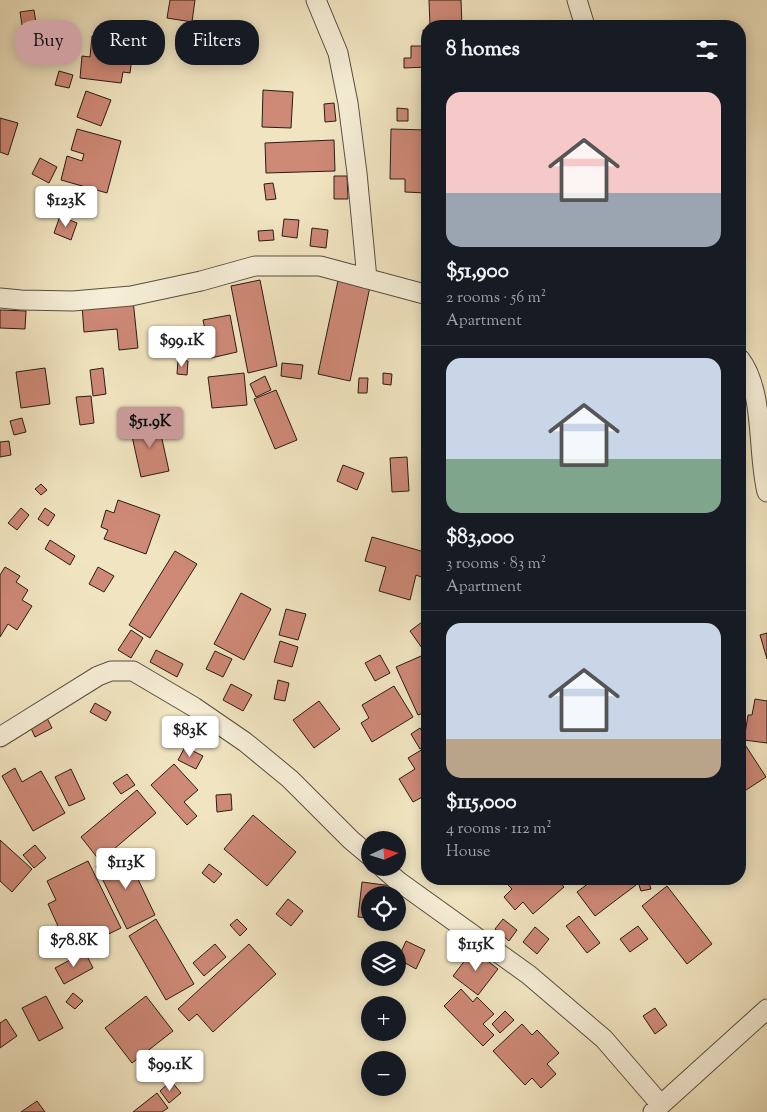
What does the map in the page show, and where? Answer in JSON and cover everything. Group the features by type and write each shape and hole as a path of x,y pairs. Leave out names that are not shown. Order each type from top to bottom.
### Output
{"street":[{"path":"316,0 338,53 348,103 367,279"},
{"path":"577,0 583,20"},
{"path":"0,298 73,300 131,296 201,281 255,266 320,266 421,293"},
{"path":"746,372 753,388 764,481 767,492"},
{"path":"0,737 98,676 111,671 133,671 194,707 245,742 290,778 361,848"},
{"path":"392,876 529,975 604,1039 657,1109 767,1009"}],"building":[{"path":"170,0 195,0 192,20 167,18"},
{"path":"429,0 461,0 462,20 430,20"},
{"path":"34,10 36,20 21,20 20,12"},
{"path":"92,36 92,65 131,65 130,73 123,72 121,83 80,78 82,56 90,57"},
{"path":"411,46 421,46 421,67 404,68 404,58 411,58"},
{"path":"59,71 73,75 69,88 55,85"},
{"path":"263,90 293,92 291,128 262,127"},
{"path":"86,91 111,100 101,126 77,117"},
{"path":"334,103 336,121 325,122 324,104"},
{"path":"397,108 408,109 408,121 397,121"},
{"path":"0,118 18,123 8,155 0,152"},
{"path":"77,129 121,141 107,193 61,180 67,156 82,161 84,154 71,150"},
{"path":"391,129 421,130 421,193 405,192 405,179 390,179"},
{"path":"334,140 335,171 266,173 265,143"},
{"path":"40,158 57,167 49,183 32,174"},
{"path":"334,176 347,176 348,199 334,199"},
{"path":"273,183 276,199 266,200 264,184"},
{"path":"60,216 77,223 71,240 54,233"},
{"path":"284,219 299,220 297,238 282,236"},
{"path":"312,228 328,230 326,248 310,246"},
{"path":"273,230 274,240 259,241 258,231"},
{"path":"339,276 371,282 350,381 318,374"},
{"path":"260,280 277,366 248,373 231,286"},
{"path":"133,300 138,348 119,350 117,329 84,332 82,305"},
{"path":"0,310 26,311 25,329 0,328"},
{"path":"230,315 237,352 211,358 203,320"},
{"path":"178,360 188,361 187,375 177,374"},
{"path":"282,363 303,365 301,379 281,376"},
{"path":"45,368 50,404 21,408 16,372"},
{"path":"103,368 106,394 93,396 90,370"},
{"path":"244,373 247,405 212,408 208,377"},
{"path":"383,373 392,374 391,385 383,384"},
{"path":"265,376 271,390 256,397 250,384"},
{"path":"359,378 368,378 367,393 358,393"},
{"path":"276,390 297,440 275,449 254,399"},
{"path":"91,396 94,423 80,425 76,397"},
{"path":"22,418 26,432 14,435 10,421"},
{"path":"158,421 169,471 141,477 130,427"},
{"path":"9,441 11,455 0,457 0,442"},
{"path":"407,457 409,491 392,492 390,458"},
{"path":"343,465 364,473 357,490 337,481"},
{"path":"41,484 47,490 41,495 35,489"},
{"path":"118,500 160,515 146,554 104,539 108,530 101,527 106,510 114,513"},
{"path":"21,508 29,515 17,530 8,523"},
{"path":"45,508 55,515 48,526 38,519"},
{"path":"372,537 421,551 421,577 416,575 410,600 379,591 386,567 365,561"},
{"path":"50,540 75,556 70,565 45,549"},
{"path":"175,551 197,564 150,638 129,625"},
{"path":"5,567 20,576 16,582 28,590 22,600 32,606 17,630 8,624 0,637 0,575"},
{"path":"98,567 114,576 104,592 89,584"},
{"path":"241,593 271,609 244,660 214,644"},
{"path":"286,609 306,614 298,640 279,635"},
{"path":"421,623 421,647 410,631"},
{"path":"131,630 143,638 131,658 118,650"},
{"path":"767,633 767,659 760,635"},
{"path":"280,641 298,647 292,667 274,662"},
{"path":"156,650 183,664 177,677 150,662"},
{"path":"215,651 232,659 223,677 206,669"},
{"path":"380,655 390,673 375,681 365,663"},
{"path":"421,656 421,714 418,715 396,667"},
{"path":"278,680 289,683 285,701 274,699"},
{"path":"231,684 252,695 243,711 223,700"},
{"path":"394,686 413,717 372,742 361,723 369,718 362,705"},
{"path":"755,699 767,701 767,743 746,740 748,715 752,715"},
{"path":"319,701 340,729 314,748 293,720"},
{"path":"95,703 111,712 106,721 90,712"},
{"path":"45,714 52,728 35,737 28,722"},
{"path":"420,728 421,748 420,749 411,734"},
{"path":"746,746 766,777 746,790"},
{"path":"185,747 203,756 196,769 178,760"},
{"path":"421,750 421,798 413,802 399,779 415,769 408,758"},
{"path":"174,764 198,790 184,802 197,816 187,825 151,785"},
{"path":"15,768 22,782 41,771 65,813 33,831 2,776"},
{"path":"71,769 85,799 69,806 55,777"},
{"path":"127,774 135,785 121,794 113,783"},
{"path":"137,790 156,813 100,861 81,837"},
{"path":"231,794 232,810 217,812 216,795"},
{"path":"253,815 296,852 267,886 224,849"},
{"path":"0,840 32,869 12,892 0,881"},
{"path":"35,845 46,858 34,868 23,855"},
{"path":"125,852 155,915 127,929 96,866"},
{"path":"88,861 121,928 86,945 80,933 73,936 70,931 62,935 48,904 56,900 47,881"},
{"path":"209,864 222,874 214,883 202,873"},
{"path":"362,882 392,886 362,886"},
{"path":"508,885 562,885 564,887 533,914 523,902 515,910 504,897 512,889"},
{"path":"586,885 636,885 595,916 577,892"},
{"path":"639,885 650,885 651,889 641,891"},
{"path":"667,886 712,944 687,964 642,906"},
{"path":"361,891 361,917 358,917"},
{"path":"288,899 303,911 291,926 276,914"},
{"path":"579,916 600,943 587,953 566,926"},
{"path":"156,919 194,984 166,1000 129,936"},
{"path":"237,919 247,929 240,936 230,925"},
{"path":"503,919 517,930 509,941 495,929"},
{"path":"638,926 648,939 630,952 620,939"},
{"path":"535,927 549,939 537,954 523,942"},
{"path":"406,941 425,950 416,969 406,963"},
{"path":"215,944 226,957 204,976 193,963"},
{"path":"249,944 276,974 213,1032 197,1014 189,1021 178,1009"},
{"path":"473,950 498,969 478,995 453,976"},
{"path":"85,952 93,968 64,984 55,968"},
{"path":"461,989 473,1002 477,997 494,1014 483,1024 494,1035 483,1046 444,1006"},
{"path":"73,993 83,1001 75,1009 66,1002"},
{"path":"46,996 63,1028 39,1041 22,1008"},
{"path":"146,996 173,1031 132,1063 105,1028"},
{"path":"655,1008 667,1025 655,1034 643,1016"},
{"path":"505,1011 514,1020 500,1033 492,1024"},
{"path":"6,1019 17,1036 0,1048 0,1023"},
{"path":"522,1024 532,1035 537,1030 559,1053 547,1064 556,1074 541,1088 532,1078 525,1085 493,1051"},
{"path":"171,1081 181,1093 169,1103 160,1091"},
{"path":"157,1093 168,1108 162,1112 133,1112"},
{"path":"37,1101 45,1112 21,1112"}]}
